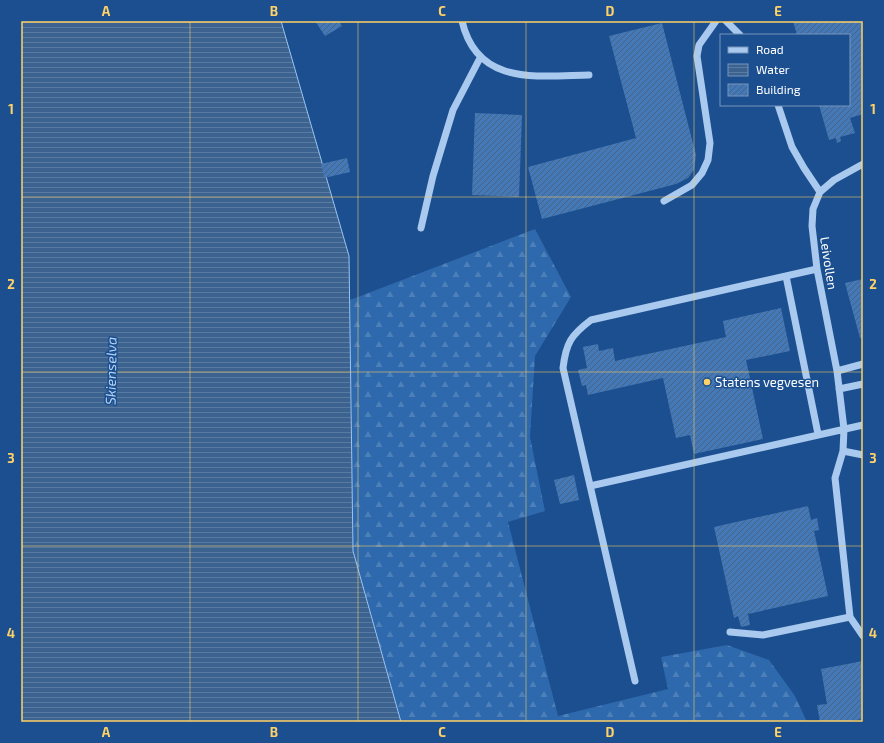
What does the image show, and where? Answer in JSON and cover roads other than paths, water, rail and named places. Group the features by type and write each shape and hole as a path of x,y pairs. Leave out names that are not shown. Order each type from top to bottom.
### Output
{"street":[{"path":"462,21 464,32 480,58 500,71 524,77 588,75"},
{"path":"664,201 692,186 702,173 708,160 710,143 697,56 699,45 716,21"},
{"path":"726,21 739,34"},
{"path":"734,29 736,21"},
{"path":"421,228 433,176 453,110 480,58"},
{"path":"778,106 792,147 820,192"},
{"name":"Leivollen","path":"850,616 835,478 843,452 844,429 837,371 817,269 812,226 813,209 820,192 834,180 863,164"},
{"path":"635,681 563,368 565,349 577,331 591,320 817,269"},
{"path":"786,276 818,434"},
{"path":"837,371 863,364"},
{"path":"839,389 863,384"},
{"path":"590,486 863,425"},
{"path":"843,452 863,455"},
{"path":"730,632 763,636 850,616 863,636"}],"water":[{"name":"Skienselva","path":"21,21 281,21 349,256 353,551 401,722 21,722"}],"place":[{"name":"Statens vegvesen","path":"707,382"}]}
